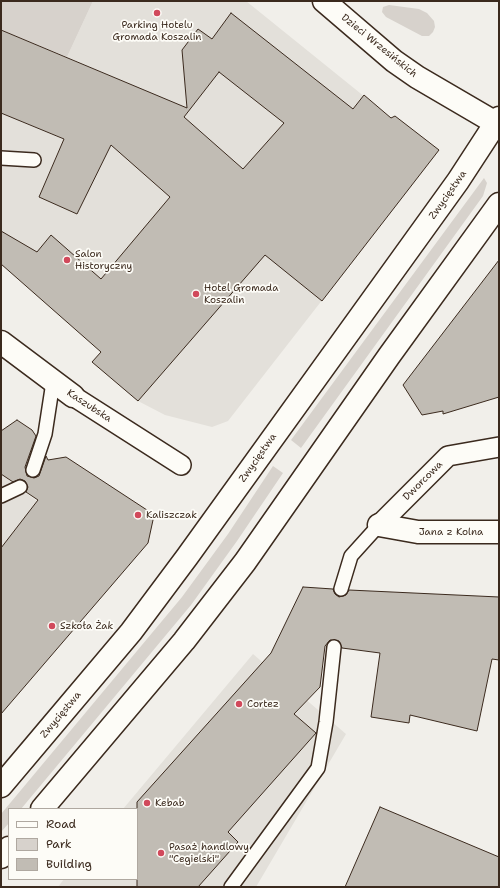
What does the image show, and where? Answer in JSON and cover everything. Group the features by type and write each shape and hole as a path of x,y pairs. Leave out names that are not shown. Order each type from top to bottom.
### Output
{"street":[{"name":"Dzieci Wrzesińskich","path":"324,1 394,61 417,77 498,122"},
{"name":"Zwycięstwa","path":"1,786 131,632 182,564 458,181 498,122"},
{"path":"43,808 184,641 245,562 380,369 499,204"},
{"name":"Kaszubska","path":"1,342 73,396 181,465"},
{"name":"Dworcowa","path":"379,525 448,456 499,447"},
{"name":"Jana z Kolna","path":"379,525 418,532 499,532"},
{"path":"1,857 8,849"}],"lane":[{"path":"1,158 34,160"},
{"path":"33,470 45,434 53,382"},
{"path":"1,496 20,487"},
{"path":"341,589 352,556 379,525"},
{"path":"231,887 318,768 326,722 334,647"}],"shaded area":[{"path":"93,1 246,1 391,118 395,116 439,150 228,421 212,427 165,415 138,401 92,362 101,352 1,231 1,113 77,145 57,155 39,197 77,214 136,87 67,57"},
{"path":"1,474 42,505 1,548"},
{"path":"253,654 346,734 256,887 58,887 63,880 138,880 138,808 124,808"}],"green space":[{"path":"1,1 93,1 67,57 1,30"},
{"path":"389,5 419,9 427,13 434,21 435,27 433,32 429,36 422,36 386,17 382,12 383,7"},
{"path":"484,178 487,183 483,196 301,448 291,440"},
{"path":"273,466 283,473 191,605 22,808 8,808 8,824 1,832 1,814 182,597 228,534"}],"building":[{"path":"231,13 353,109 364,95 391,118 395,116 439,150 322,301 265,255 138,401 92,362 101,352 1,264 1,231 37,252 51,235 101,279 170,197 111,145 77,214 39,197 64,139 1,113 1,30 187,108 182,50 198,29 212,39","holes":["219,72 284,123 243,169 184,117"]},
{"path":"499,260 499,397 443,414 443,411 422,415 403,385"},
{"path":"17,420 32,430 36,436 25,467 27,476 34,478 39,476 46,456 48,460 66,457 150,512 153,520 148,543 1,714 1,548 38,500 26,492 28,487 25,481 20,479 13,482 1,474 1,431"},
{"path":"303,587 333,589 335,594 339,597 346,595 349,590 499,597 499,660 492,659 477,731 410,715 409,723 371,717 380,653 342,648 339,641 330,640 325,646 320,687 294,714 316,733 228,832 238,842 198,887 137,887 137,802 271,653"},
{"path":"380,807 499,857 499,887 345,887"}],"place":[{"name":"Parking Hotelu Gromada Koszalin","path":"157,13"},
{"name":"Salon Historyczny","path":"67,260"},
{"name":"Hotel Gromada Koszalin","path":"196,294"},
{"name":"Kaliszczak","path":"138,515"},
{"name":"Szkoła Żak","path":"52,626"},
{"name":"Cortez","path":"239,704"},
{"name":"Kebab","path":"147,803"},
{"name":"Pasaż handlowy \"Cegielski\"","path":"161,853"}]}
